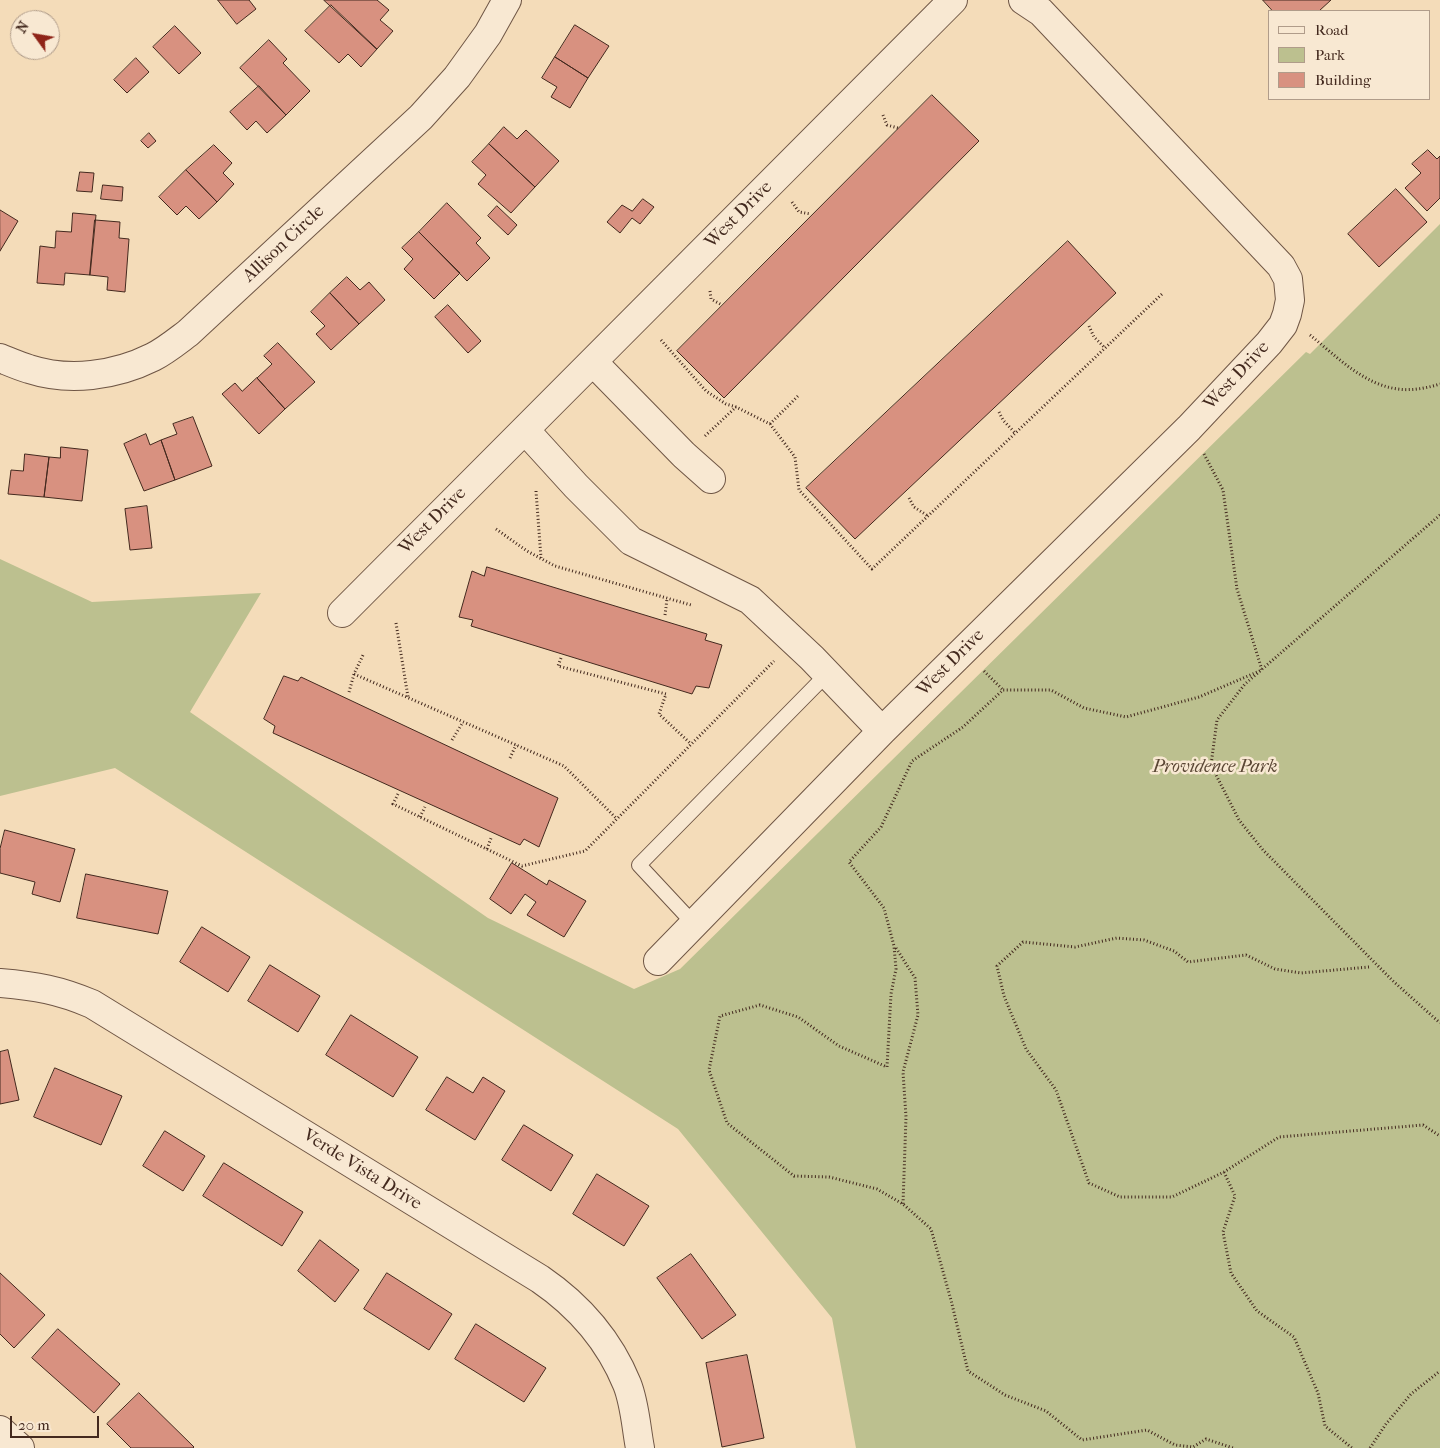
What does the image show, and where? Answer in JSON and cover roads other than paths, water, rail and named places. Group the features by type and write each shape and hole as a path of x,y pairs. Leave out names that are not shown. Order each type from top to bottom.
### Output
{"street":[{"name":"Allison Circle","path":"0,358 30,370 56,375 76,376 103,374 128,367 153,358 166,350 188,333 421,116 457,77 488,34 507,0"},
{"name":"West Drive","path":"342,613 953,0"},
{"name":"West Drive","path":"658,961 882,731 1189,428 1269,343 1283,325 1290,300 1288,278 1281,266 1041,12 1023,0"},
{"path":"593,362 684,455 711,479"},
{"path":"525,430 576,486 631,541 750,600 827,674 882,731"},
{"name":"Verde Vista Drive","path":"0,983 37,986 92,1004 559,1292 575,1306 605,1342 627,1384 633,1404 640,1448"},
{"path":"0,1430 20,1448"}],"lane":[{"path":"694,924 639,865 827,674"}],"park label":[{"name":"Providence Park","path":"1215,768"}]}
